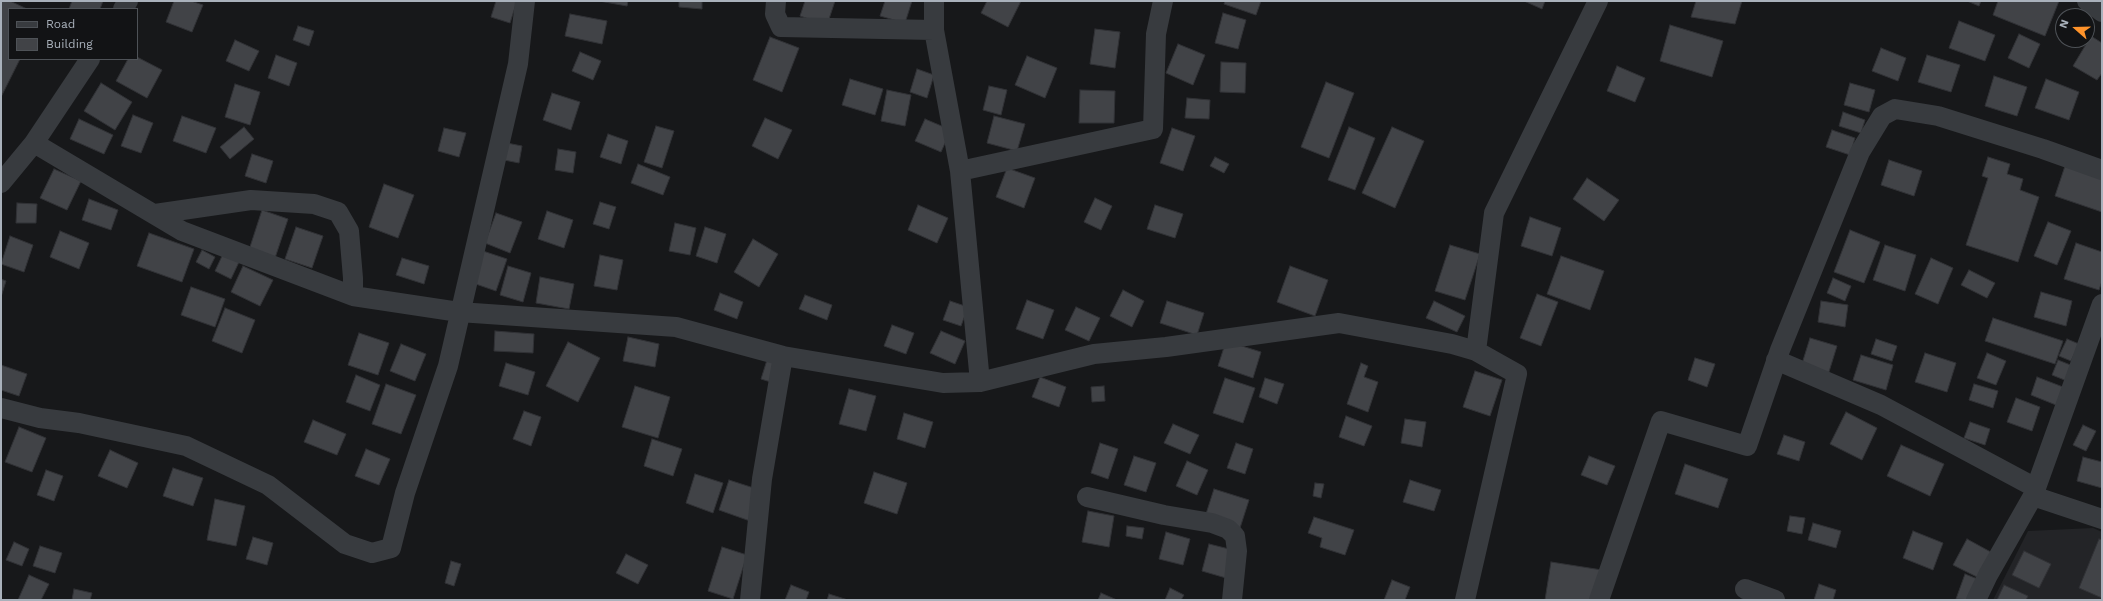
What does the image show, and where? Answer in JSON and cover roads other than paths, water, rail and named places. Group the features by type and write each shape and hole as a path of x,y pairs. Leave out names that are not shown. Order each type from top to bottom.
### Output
{"street":[{"path":"1,408 40,418 79,423 186,446 268,485 345,544 372,553 391,548 405,493 448,366 459,312 518,64 525,1"},
{"path":"776,1 775,14 781,27 934,30"},
{"path":"934,1 934,30 960,171 980,382"},
{"path":"960,171 1153,129 1156,34 1163,1"},
{"path":"1476,351 1494,213 1598,1"},
{"path":"2087,1 2102,12"},
{"path":"1,183 34,143 89,60"},
{"path":"1599,600 1660,421 1747,446 1776,360 1860,152 1882,116 1895,109 1938,116 2043,149 2102,170"},
{"path":"34,143 156,214 182,231 353,296 459,312 676,327 783,356 943,384 980,382 1094,354 1166,347 1339,323 1452,344 1476,351 1517,374 1465,600"},
{"path":"156,214 258,200 283,204 314,204 338,212 349,231 353,296"},
{"path":"1976,600 1988,574 2034,492 2102,304"},
{"path":"750,600 762,479 783,356"},
{"path":"1776,360 1881,405 2034,492 2102,519"},
{"path":"1087,497 1164,515 1212,523 1228,529 1235,536 1237,551 1232,600"},
{"path":"1745,589 1775,600"}]}
